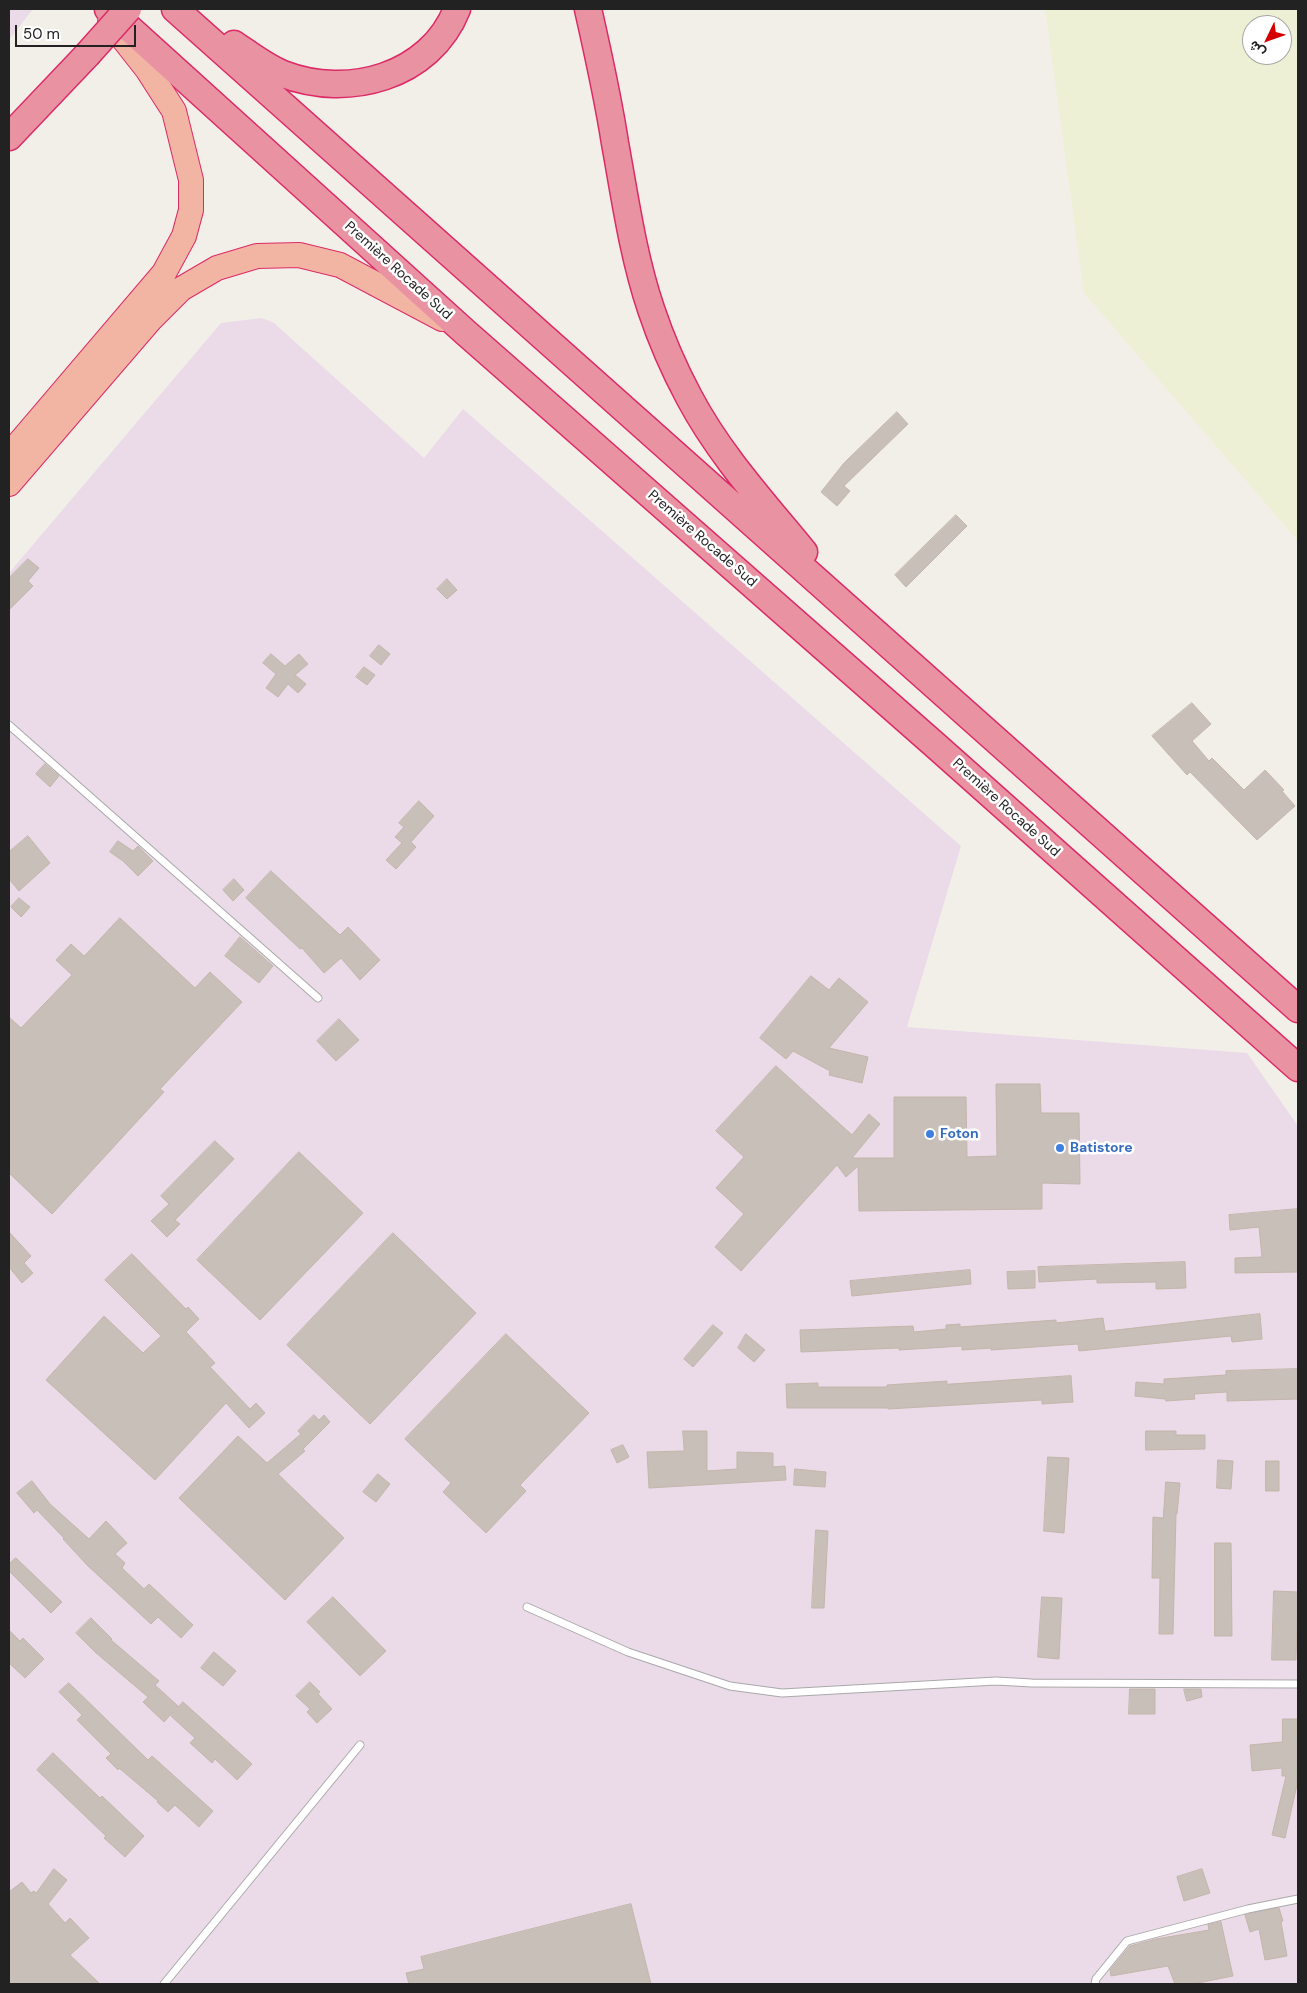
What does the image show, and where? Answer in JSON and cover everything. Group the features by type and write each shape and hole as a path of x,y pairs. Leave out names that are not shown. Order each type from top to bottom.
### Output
{"highway":[{"path":"9,455 164,273 184,236 191,210 191,180 174,111 148,69 99,9"},
{"path":"9,137 81,51 108,9"},
{"name":"Première Rocade Sud","path":"108,9 465,332 935,745 1298,1068"},
{"path":"9,118 128,9"},
{"path":"183,16 233,43 282,73 330,84 353,84 377,80 399,72 422,57 441,38 452,22 457,9"},
{"path":"588,9 602,68 636,252 651,309 668,352 694,405 713,438 740,476 860,620"},
{"path":"183,16 1298,1009"},
{"path":"9,484 151,319 181,289 217,268 257,256 299,256 340,265 465,332"}],"lane":[{"path":"9,725 318,998"},
{"path":"527,1607 628,1652 730,1686 782,1692 996,1681 1032,1683 1298,1684"},
{"path":"164,1984 360,1745"},
{"path":"1095,1984 1096,1979 1127,1941 1248,1909 1298,1899"}],"shaded area":[{"path":"9,9 33,9 9,40"},
{"path":"262,318 274,323 424,458 463,409 961,846 907,1027 1247,1053 1298,1126 1298,1984 9,1984 9,573 221,323"}],"green space":[{"path":"1045,9 1298,9 1298,541 1084,293"}],"building":[{"path":"897,412 908,424 844,486 850,491 837,506 821,492 844,463"},
{"path":"956,515 967,526 906,587 895,575"},
{"path":"28,559 39,568 28,581 33,586 9,610 9,578"},
{"path":"447,579 457,590 447,599 437,589"},
{"path":"379,645 390,654 381,665 370,656"},
{"path":"271,654 285,666 299,654 308,664 295,675 306,684 298,693 288,684 278,697 266,688 276,674 263,663"},
{"path":"364,667 375,675 367,685 356,677"},
{"path":"1192,703 1211,724 1192,741 1209,761 1212,758 1244,790 1265,770 1284,790 1282,791 1295,806 1257,840 1190,772 1187,775 1152,736"},
{"path":"45,764 59,776 50,787 36,774"},
{"path":"419,801 434,816 411,842 416,847 396,869 386,860 402,843 395,837 404,827 399,823"},
{"path":"28,836 50,863 19,891 9,879 9,852"},
{"path":"118,841 133,851 138,846 153,861 138,876 123,861 110,852"},
{"path":"271,871 340,935 348,927 380,960 360,980 341,958 324,973 302,948 300,949 246,898"},
{"path":"234,879 244,890 233,901 223,890"},
{"path":"19,898 30,907 21,917 11,907"},
{"path":"120,918 195,988 210,972 242,1002 160,1089 164,1092 52,1214 9,1173 9,1017 21,1028 72,975 56,960 71,944 84,956"},
{"path":"240,937 273,966 259,983 225,956"},
{"path":"811,976 829,990 839,978 868,1002 829,1048 868,1057 862,1083 829,1075 830,1071 793,1051 786,1059 760,1038"},
{"path":"339,1019 359,1040 336,1061 317,1041"},
{"path":"776,1066 852,1135 869,1114 880,1124 852,1158 894,1158 894,1097 966,1097 967,1157 997,1156 996,1084 1040,1084 1041,1113 1079,1113 1080,1184 1042,1183 1042,1209 859,1211 858,1166 846,1177 837,1165 741,1271 715,1247 744,1214 716,1188 744,1157 716,1131"},
{"path":"215,1141 234,1159 175,1220 180,1224 167,1237 151,1221 169,1204 161,1196"},
{"path":"299,1152 363,1213 260,1320 197,1260"},
{"path":"1298,1209 1298,1272 1235,1273 1235,1258 1262,1257 1259,1227 1230,1230 1229,1215"},
{"path":"9,1232 31,1256 24,1263 33,1273 22,1283 9,1267"},
{"path":"393,1233 476,1313 370,1424 287,1345"},
{"path":"132,1254 186,1309 188,1307 199,1319 186,1332 215,1363 210,1367 250,1409 256,1403 265,1413 249,1428 226,1403 155,1480 46,1380 104,1316 143,1353 161,1336 105,1280"},
{"path":"1185,1262 1186,1288 1156,1289 1156,1282 1097,1283 1097,1279 1039,1282 1038,1267"},
{"path":"970,1270 971,1284 852,1296 850,1281"},
{"path":"1035,1271 1035,1288 1008,1289 1007,1272"},
{"path":"1260,1314 1262,1339 1232,1342 1231,1336 1079,1351 1078,1344 991,1350 991,1348 962,1350 962,1346 899,1350 899,1348 801,1352 800,1330 913,1326 914,1332 946,1329 946,1325 960,1324 960,1327 1056,1320 1056,1323 1103,1318 1105,1331"},
{"path":"713,1325 723,1333 693,1367 684,1359"},
{"path":"506,1334 589,1413 520,1485 526,1491 486,1533 443,1492 451,1483 405,1439"},
{"path":"746,1334 765,1350 754,1362 738,1348"},
{"path":"1298,1369 1298,1399 1227,1401 1227,1392 1194,1394 1195,1399 1166,1401 1165,1399 1135,1396 1136,1382 1164,1384 1164,1379 1226,1375 1226,1371"},
{"path":"1071,1376 1073,1402 1042,1404 1042,1400 888,1409 787,1408 786,1384 818,1383 818,1387 887,1387 887,1385 947,1381 947,1384"},
{"path":"314,1415 319,1420 324,1415 330,1422 303,1449 305,1451 278,1474 344,1538 285,1600 179,1498 238,1436 267,1463 301,1434 298,1431"},
{"path":"683,1431 707,1431 707,1471 737,1469 737,1452 773,1453 773,1467 785,1466 786,1480 649,1488 647,1452 684,1451"},
{"path":"1146,1431 1176,1431 1176,1435 1205,1435 1205,1449 1146,1450"},
{"path":"623,1445 629,1457 617,1463 611,1450"},
{"path":"1048,1457 1069,1458 1064,1533 1044,1531"},
{"path":"1218,1460 1233,1461 1231,1489 1217,1488"},
{"path":"1266,1461 1279,1461 1279,1491 1266,1491"},
{"path":"795,1469 826,1472 825,1487 794,1485"},
{"path":"378,1474 390,1484 376,1502 363,1492"},
{"path":"32,1481 50,1504 89,1539 106,1521 127,1543 115,1554 125,1563 122,1568 144,1589 149,1584 193,1625 181,1638 158,1617 151,1624 88,1566 37,1510 34,1513 17,1493"},
{"path":"1166,1482 1180,1483 1176,1514 1173,1634 1159,1634 1160,1578 1152,1578 1153,1517 1163,1518"},
{"path":"816,1530 828,1531 824,1608 812,1608"},
{"path":"1215,1543 1231,1543 1232,1636 1215,1636"},
{"path":"16,1558 62,1602 51,1613 9,1571 9,1564"},
{"path":"1274,1591 1298,1592 1296,1660 1272,1660"},
{"path":"333,1597 386,1651 360,1676 307,1622"},
{"path":"1042,1597 1062,1598 1059,1659 1038,1657"},
{"path":"91,1618 111,1640 159,1681 155,1685 178,1706 164,1722 143,1702 148,1697 95,1652 76,1633"},
{"path":"9,1630 20,1641 23,1638 44,1659 25,1678 9,1663"},
{"path":"214,1652 236,1671 223,1686 201,1668"},
{"path":"310,1682 332,1709 317,1723 307,1712 310,1709 296,1696"},
{"path":"69,1683 148,1760 152,1756 213,1811 199,1827 175,1805 168,1812 158,1801 119,1768 118,1770 106,1758 111,1754 77,1720 82,1715 59,1692"},
{"path":"1130,1689 1155,1689 1155,1714 1129,1714"},
{"path":"1184,1689 1201,1689 1202,1697 1187,1701"},
{"path":"183,1702 252,1764 237,1780 215,1759 212,1763 190,1743 195,1738 171,1716"},
{"path":"1283,1719 1298,1719 1297,1785 1285,1838 1272,1835 1286,1776 1282,1776 1282,1768 1252,1771 1250,1745 1282,1742"},
{"path":"53,1753 100,1798 102,1796 144,1836 125,1857 104,1838 106,1836 37,1770"},
{"path":"54,1869 67,1880 48,1904 65,1923 70,1918 89,1938 70,1955 100,1984 9,1984 9,1892 22,1882 31,1893 34,1891 36,1893"},
{"path":"1202,1869 1210,1893 1184,1901 1177,1877"},
{"path":"631,1904 651,1984 409,1984 406,1973 424,1969 421,1957"},
{"path":"1279,1908 1283,1921 1281,1922 1287,1956 1265,1960 1259,1929 1250,1932 1245,1915"},
{"path":"1221,1922 1233,1976 1193,1984 1175,1984 1168,1966 1111,1976 1110,1970 1130,1946 1156,1939 1209,1930 1208,1925"}],"place":[{"name":"Foton","path":"930,1134"},
{"name":"Batistore","path":"1060,1148"}]}
